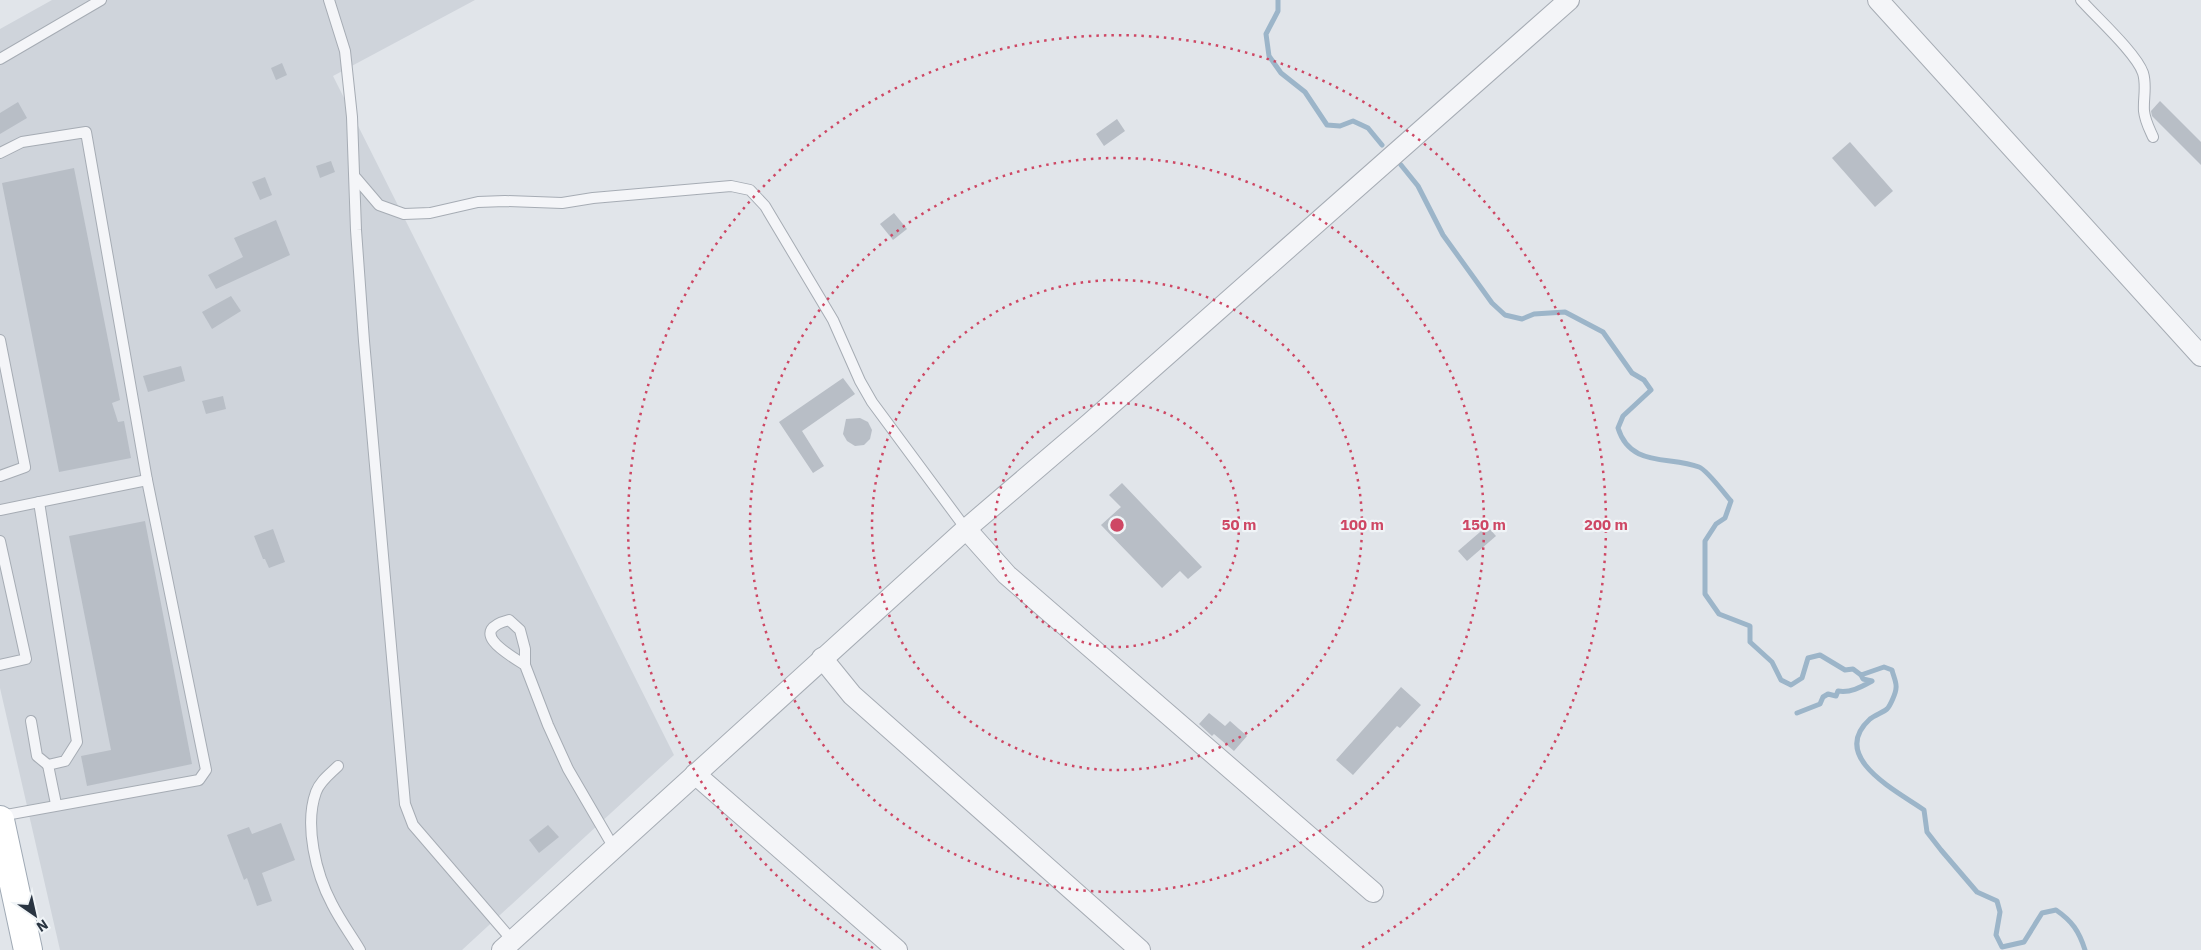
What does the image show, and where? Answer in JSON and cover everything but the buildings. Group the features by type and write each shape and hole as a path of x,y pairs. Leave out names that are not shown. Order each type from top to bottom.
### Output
{"main road":[{"path":"0,820 28,950"}],"street":[{"path":"507,945 966,529 1090,423 1570,0"},
{"path":"1878,0 2201,356"},
{"path":"966,529 1007,575 1372,892"},
{"path":"822,658 852,695 1140,950"},
{"path":"695,774 897,950"}],"lane":[{"path":"0,59 101,0"},
{"path":"330,0 345,51 356,178 356,230 364,341 405,804 413,825 507,945"},
{"path":"2081,0 2132,56 2143,73 2144,110 2152,137"},
{"path":"0,154 22,142 86,132 147,480 206,770 199,780 56,804 0,816"},
{"path":"356,178 379,205 404,214 430,213 478,202 562,203 592,198 731,186 750,190 765,206 833,320 860,381 872,402 966,529"},
{"path":"0,340 25,467 0,476"},
{"path":"0,510 147,480"},
{"path":"39,502 77,742 64,761 48,765"},
{"path":"0,541 26,659 0,665"},
{"path":"526,665 548,725 568,769 614,848"},
{"path":"31,721 37,756 48,765 56,804"},
{"path":"338,766 324,779 316,792 310,824 319,873 328,896 360,950"}],"shaded area":[{"path":"52,0 475,0 333,76 674,755 462,950 60,950 0,688 0,29"}],"waterway":[{"path":"1278,0 1278,11 1266,34 1269,56 1281,73 1305,92 1327,125 1340,126 1353,121 1368,128 1382,145"},
{"path":"1401,165 1418,186 1443,235 1492,303 1505,315 1522,319 1534,314 1565,312 1603,332 1632,373 1644,380 1651,390 1623,416 1618,428 1631,449 1641,455 1699,467 1711,477 1731,501 1725,518 1716,524 1705,541 1705,594 1719,614 1750,626 1750,642 1772,662 1781,680 1791,685 1802,678 1808,658 1820,655 1845,670 1853,669 1861,675 1884,667 1892,670 1896,686 1891,702 1887,709 1870,719 1859,733 1857,747 1862,759 1871,772 1924,810 1927,832 1977,892 1997,901 2000,912 1996,935 2002,947 2024,942 2042,913 2056,910 2074,927 2085,950"},
{"path":"1797,713 1820,704 1823,697 1828,694 1836,696 1838,691 1852,690 1872,681 1863,679 1861,675"}]}
